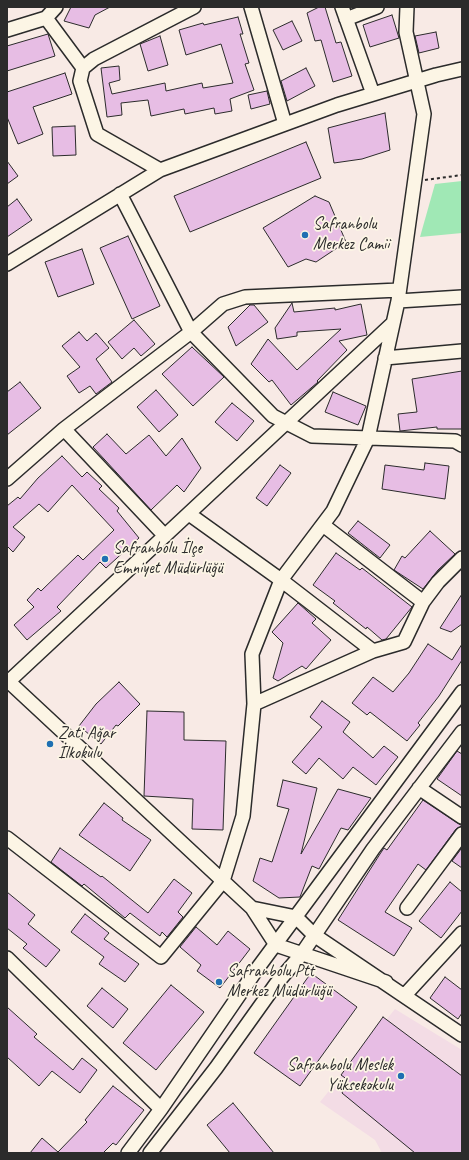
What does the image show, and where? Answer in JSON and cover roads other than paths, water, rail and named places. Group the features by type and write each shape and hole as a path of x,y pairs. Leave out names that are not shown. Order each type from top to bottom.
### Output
{"street":[{"path":"7,30 46,18 56,7"},
{"path":"160,170 97,134 80,81 83,68 94,59 194,7"},
{"path":"251,7 285,124"},
{"path":"373,94 344,13 377,7"},
{"path":"7,838 161,957 223,881 244,816 254,704 252,654 281,580 333,511 368,438 393,323 424,114 415,81 406,32 407,7"},
{"path":"46,18 54,32 83,68"},
{"path":"7,264 160,170 285,124 373,94 462,69"},
{"path":"120,194 191,332 273,416 312,436 455,441 462,445"},
{"path":"7,479 64,429 191,332 223,304 245,297 398,295 462,297"},
{"path":"386,982 301,955 276,945 252,908 8,682 189,514 285,422 393,323"},
{"path":"385,358 462,351"},
{"path":"64,429 165,536"},
{"path":"189,514 281,580 373,651"},
{"path":"323,525 423,602"},
{"path":"254,704 373,651 404,642 423,602 438,582 462,558"},
{"path":"128,1153 161,1109 276,945 462,692"},
{"path":"150,1153 216,1068 276,984 301,955 373,849 462,732"},
{"path":"419,788 462,817"},
{"path":"407,908 462,834"},
{"path":"252,908 296,918 314,935 386,982 462,1035"},
{"path":"405,995 462,933"},
{"path":"7,958 161,1109"}],"place":[{"name":"Safranbolu Merkez Camii","path":"305,235"},
{"name":"Safranbolu İlçe Emniyet Müdürlüğü","path":"105,559"},
{"name":"Zati Ağar İlkokulu","path":"50,744"},
{"name":"Safranbolu Ptt Merkez Müdürlüğü","path":"219,982"},
{"name":"Safranbolu Meslek Yüksekokulu","path":"401,1076"}]}
